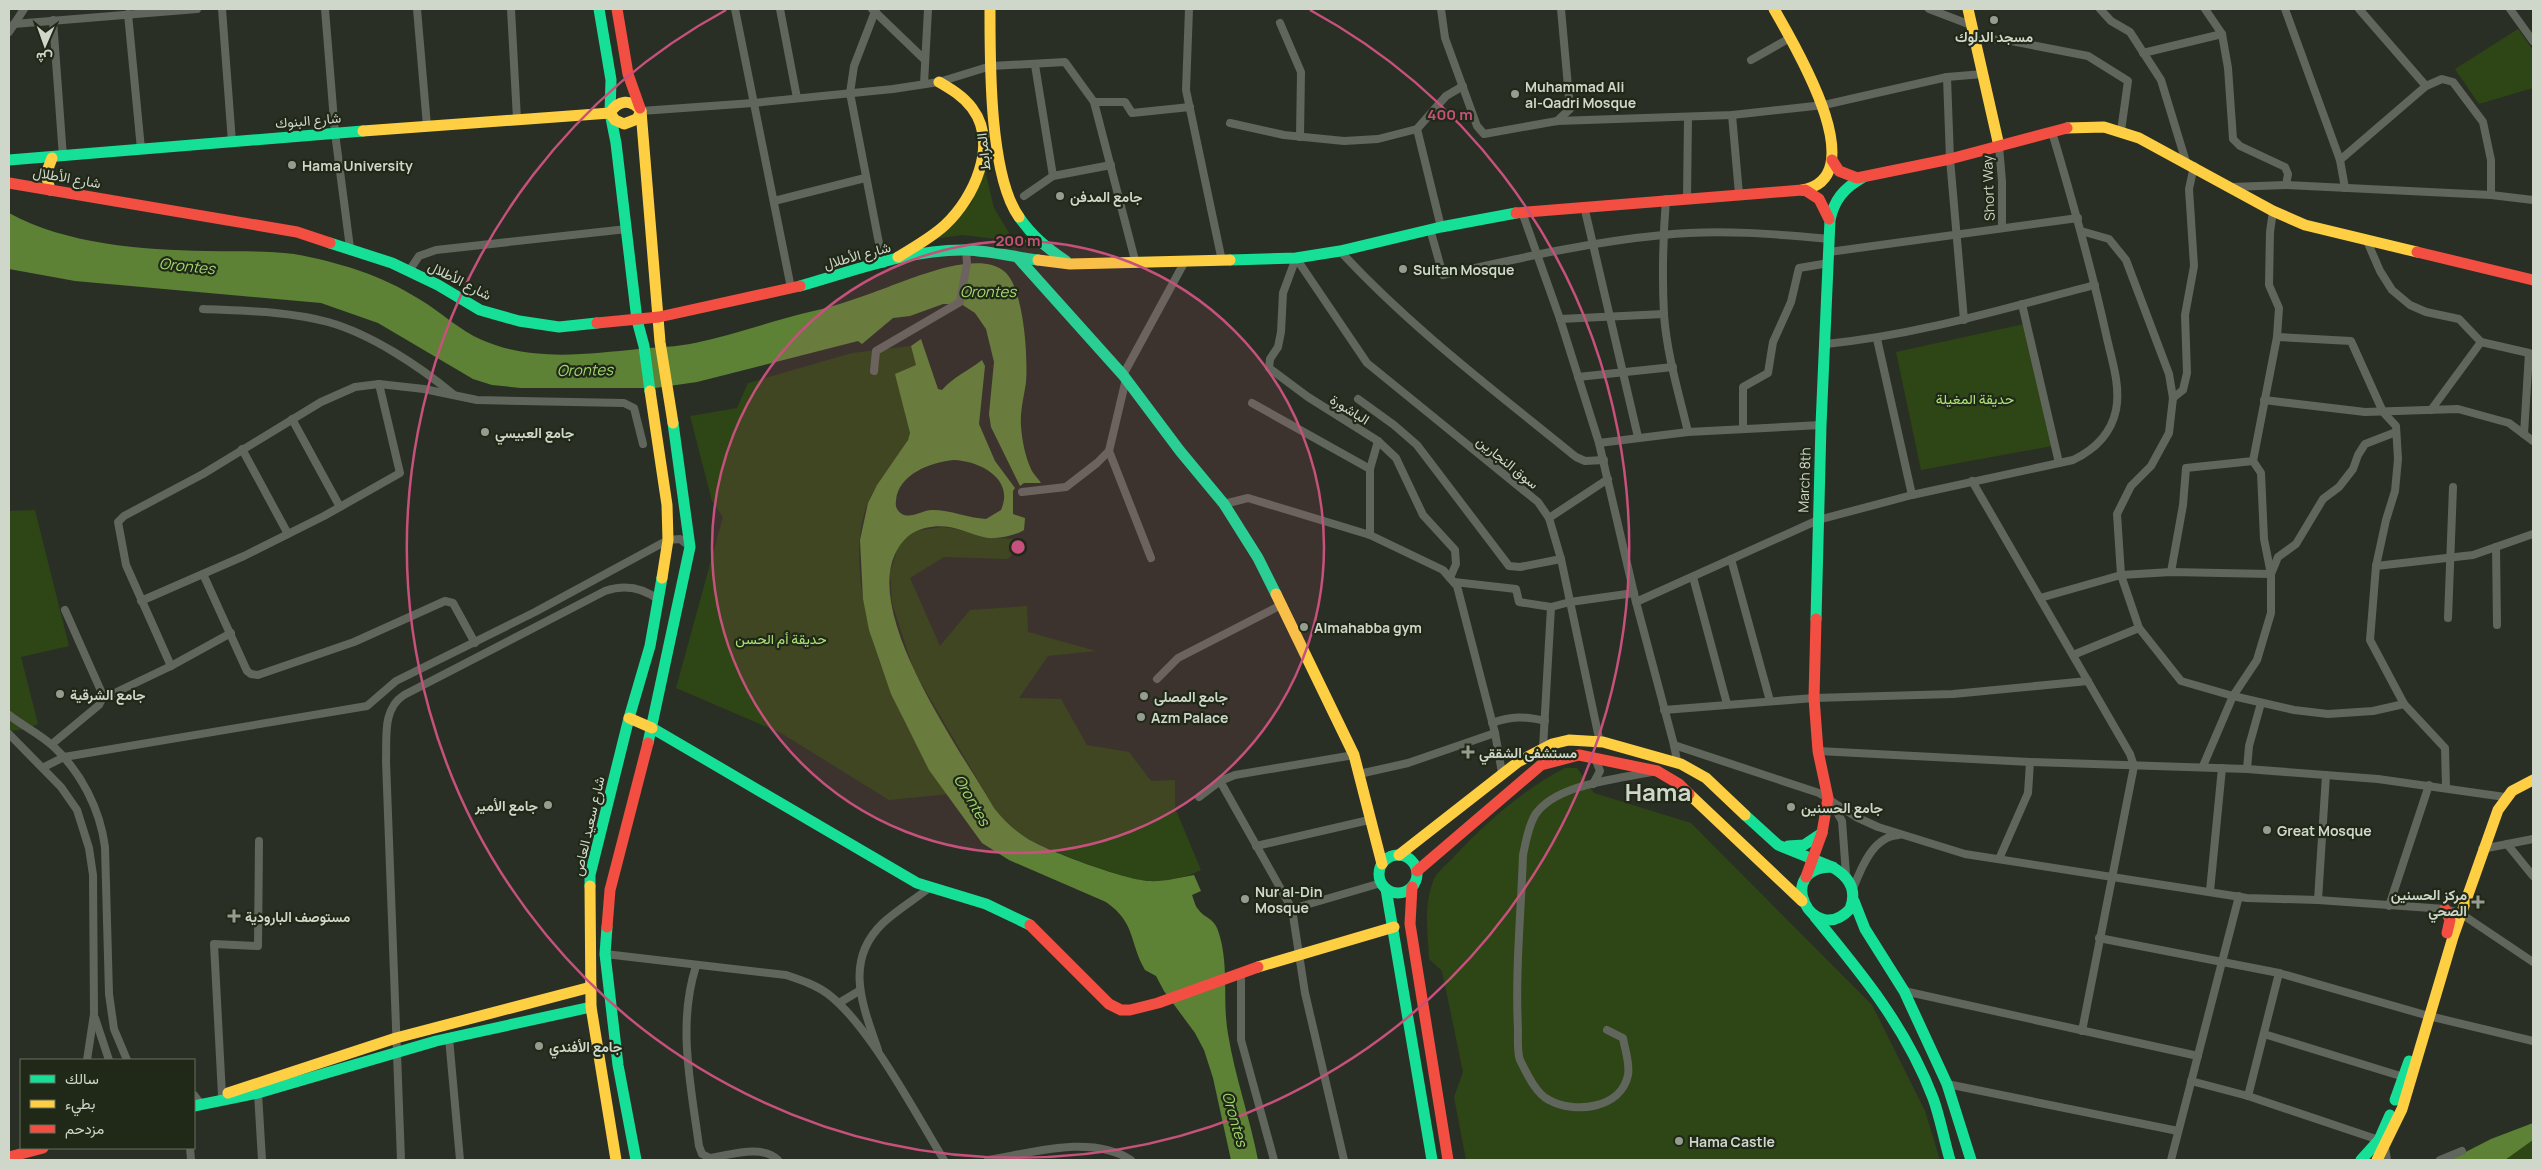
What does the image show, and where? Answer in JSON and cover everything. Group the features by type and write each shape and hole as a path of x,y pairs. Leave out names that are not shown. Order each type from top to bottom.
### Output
{"main road":[{"name":"شارع سعيد العاص","path":"599,9 611,80 610,112 627,229 637,320 644,346 667,505 668,540 650,646 629,718 590,875 591,1006 616,1160"},
{"path":"617,9 628,74 640,111 660,342 687,515 690,547 686,574 652,728 610,890 605,954 618,1065 636,1160"},
{"name":"المرابط","path":"990,9 991,66 998,166 1007,196 1022,223 1032,235 1050,251 1070,264"},
{"path":"1774,9 1814,80 1824,105 1832,160 1822,182 1806,190"},
{"path":"1968,9 1999,146"},
{"path":"888,262 927,240 952,219 970,193 982,163 982,134 974,107 953,88 939,82"},
{"path":"625,101 634,103 640,111 633,122 624,124 615,120 610,112 616,104 625,101"},
{"name":"شارع البنوك","path":"9,160 58,158 140,149 610,112"},
{"path":"1832,160 1844,175 1864,177 1950,159 2052,132 2086,126 2120,131 2190,164 2273,211 2306,225 2533,280"},
{"path":"50,190 46,170 58,158"},
{"name":"March 8th","path":"1828,798 1818,751 1814,698 1821,425 1830,220 1831,210 1842,191 1864,177"},
{"name":"شارع الأطلال","path":"9,183 297,232 350,248 409,271 480,310 519,321 559,327 659,317 791,288 888,262 936,252 966,250 1019,259 1070,264 1184,263 1296,258 1340,252 1436,228 1522,212 1666,199 1806,190"},
{"path":"1806,190 1824,205 1830,220"},
{"path":"1019,259 1125,377 1180,452 1224,504 1258,558 1354,754 1369,820 1382,864"},
{"path":"629,718 652,728 723,767 892,869 929,888 986,904 1033,927 1077,974 1112,1007 1130,1010 1158,1003 1236,974 1298,954 1394,927"},
{"path":"1432,1160 1394,927 1379,873 1382,864 1392,856 1399,855 1440,825 1502,773 1543,748 1570,740 1600,743 1677,761 1706,778 1778,845 1846,874 1854,886 1854,900 1865,929 1904,991 1947,1084 1971,1160"},
{"path":"1417,871 1541,765 1579,755 1657,771 1668,776 1686,790 1802,901 1807,910 1815,917 1879,996 1905,1039 1933,1098 1950,1160"},
{"path":"2377,1160 2407,1078 2460,912 2498,810 2505,797 2524,783 2533,780"},
{"path":"1802,901 1801,888 1822,833 1828,798"},
{"path":"1778,845 1804,845 1822,833"},
{"path":"1384,886 1397,893 1412,887 1416,882 1417,871 1411,860 1399,855"},
{"path":"1806,877 1818,868 1833,867"},
{"path":"1412,887 1410,924 1448,1160"},
{"path":"1815,917 1827,920 1838,918 1848,911 1854,900"},
{"path":"2426,1015 2449,928 2450,920 2445,909"},
{"path":"199,1101 396,1038 591,986"},
{"path":"199,1101 258,1093 449,1038 591,1006"},
{"path":"2361,1160 2382,1144"},
{"path":"9,1157 39,1149"}],"street":[{"path":"9,32 24,9"},
{"path":"14,24 196,9"},
{"path":"222,9 232,142"},
{"path":"325,9 335,133 350,248"},
{"path":"418,9 427,126"},
{"path":"511,9 517,119"},
{"path":"734,9 791,288"},
{"path":"780,9 797,98"},
{"path":"924,84 928,9"},
{"path":"1189,9 1186,90 1222,261"},
{"path":"1434,9 1442,19"},
{"path":"1440,9 1446,38 1477,126 1484,134 1557,121 1732,115 1824,105 1947,77 1983,74"},
{"path":"1557,121 1570,109 1560,9"},
{"path":"1929,9 1971,24"},
{"path":"2100,9 2111,21 2130,32 2161,80 2190,164 2190,226 2194,266 2185,315 2187,373 2183,390 2173,398"},
{"path":"2206,9 2222,34 2228,68 2233,139 2240,146 2285,167 2288,174 2286,185"},
{"path":"2284,9 2340,160 2345,188"},
{"path":"2359,9 2426,86"},
{"path":"2510,9 2533,41"},
{"path":"888,262 865,178 850,93 854,66 874,10 925,60"},
{"path":"128,14 140,149"},
{"path":"53,20 58,158"},
{"path":"1280,23 1301,72 1300,137"},
{"path":"2143,53 2222,34"},
{"path":"1751,60 1790,38"},
{"path":"1975,39 2006,40 2088,56 2128,81 2120,131"},
{"path":"640,111 753,103 850,93 939,82 991,66 1065,62 1094,102 1136,264"},
{"path":"1035,65 1053,176"},
{"path":"1947,77 1950,159 1964,320"},
{"path":"2340,160 2426,86 2442,79 2453,82 2483,122 2491,160 2491,195"},
{"path":"1230,123 1300,137 1344,141 1369,139 1417,129 1446,96 1464,86"},
{"path":"1094,102 1125,102 1132,113 1190,107"},
{"path":"1732,115 1739,194"},
{"path":"1686,198 1688,117"},
{"path":"1417,129 1443,276 1538,253 1664,235 1728,232 1830,239"},
{"path":"1636,602 1818,520 1912,495 2073,460 2093,448 2108,431 2116,409 2115,376 2082,231 2052,132"},
{"name":"Short Way","path":"1999,146 2002,228"},
{"path":"1024,196 1053,176 1111,166"},
{"path":"774,201 865,178"},
{"path":"2230,187 2286,185 2491,195 2533,200"},
{"path":"1666,199 1664,314 1672,367 1688,432"},
{"path":"1584,206 1638,437"},
{"path":"2203,766 2233,696 2257,660 2271,613 2271,574 2264,538 2261,474 2253,461 2277,337 2279,308 2269,285 2270,232 2273,211"},
{"path":"1522,212 1560,318 1604,460 1634,594 1677,761"},
{"path":"1743,428 1744,387 1768,373 1773,342 1791,302 1799,268 1829,257 1956,234 2078,218"},
{"path":"409,271 419,256 436,250 627,229"},
{"path":"2082,231 2110,239 2126,260 2169,374 2173,398 2169,432 2151,466 2131,486 2117,514 2121,574 2139,628 2181,681 2233,696 2328,714 2373,711 2404,704"},
{"path":"2367,241 2380,271 2392,290 2410,305 2426,312 2459,319 2481,342 2529,353 2524,434"},
{"path":"874,371 876,352 960,302 967,263 966,250"},
{"path":"1340,252 1386,298 1449,354 1576,457 1584,461 1604,460"},
{"name":"الباشورة","path":"1296,258 1283,293 1281,332 1278,347 1270,359 1269,368 1308,397 1378,441 1396,458 1423,515 1455,550 1456,564 1452,580"},
{"name":"سوق النجارين","path":"1296,258 1367,363 1538,502 1549,518 1561,559 1600,743"},
{"path":"1151,558 1108,451 1125,377 1184,263"},
{"path":"1826,344 1877,339 1964,320 2095,285"},
{"path":"2022,304 2059,463"},
{"path":"203,309 268,311 316,319 340,326 417,368 455,395"},
{"path":"1560,318 1664,314"},
{"path":"2277,337 2351,341 2383,412 2396,426 2398,458 2395,490 2376,566 2370,640 2404,704 2445,748 2446,787"},
{"path":"1877,339 1912,495"},
{"path":"2431,410 2481,342"},
{"path":"1578,377 1672,367"},
{"path":"142,601 288,534 400,473 379,384"},
{"path":"171,666 126,565 118,522 124,516 203,474 338,393 355,387 379,384 424,389 477,400 630,405 637,413 643,444"},
{"path":"1358,400 1394,424 1418,445 1509,566 1520,567 1561,559"},
{"path":"2264,400 2365,412 2458,409 2509,423 2533,441"},
{"path":"1252,404 1370,470"},
{"path":"292,419 340,507"},
{"path":"1599,443 1688,432 1821,425"},
{"path":"2271,574 2278,557 2296,544 2323,499 2339,487 2353,468 2365,444 2396,432"},
{"path":"1370,535 1370,470 1378,441"},
{"path":"242,449 288,534"},
{"path":"1022,492 1066,487 1108,451"},
{"path":"2171,572 2183,505 2186,468 2253,461"},
{"path":"1549,518 1608,479"},
{"path":"1972,481 2130,754 2134,766 2134,776 2110,877 2082,1031"},
{"path":"2448,618 2454,487"},
{"path":"1224,504 1248,498 1370,535 1443,570 1457,586 1492,722 1502,773"},
{"path":"2376,566 2473,555 2533,534"},
{"path":"44,767 64,757 361,708 372,703 389,686 607,575 668,540 680,539 690,547"},
{"path":"2496,548 2497,625"},
{"path":"1731,559 1770,701"},
{"path":"2040,598 2121,574 2171,572 2271,574"},
{"path":"203,574 247,671 255,675 354,642 446,601 453,603 475,643"},
{"path":"607,575 613,588"},
{"path":"1692,577 1727,704"},
{"path":"1452,580 1516,589 1519,602 1551,607 1570,602 1634,594"},
{"path":"401,1160 386,761 388,717 396,701 413,690 613,588 642,589 659,600"},
{"path":"1157,679 1178,658 1281,605"},
{"path":"1543,748 1551,607"},
{"path":"52,744 99,705 102,699 101,691 65,610"},
{"path":"2073,655 2139,628"},
{"path":"102,699 171,666 230,632"},
{"path":"1664,710 1814,698 1953,694 2088,681"},
{"path":"389,686 396,701"},
{"path":"2247,769 2249,746 2262,703"},
{"path":"9,715 26,729 52,744 64,757 94,804 103,829 108,878 109,994 114,1029 127,1059"},
{"path":"1492,722 1514,716 1526,716 1544,721"},
{"path":"15,740 26,729"},
{"path":"1359,774 1408,763 1494,733"},
{"path":"9,734 44,767 77,810 89,848 93,875 94,1014 87,1059"},
{"path":"1674,745 1819,793 1856,818 1878,827 1965,854 2239,896 2445,909 2460,912 2533,962"},
{"path":"1818,751 2030,762 2134,766 2203,766 2429,785 2505,797"},
{"path":"1199,797 1220,781 1235,775 1354,754"},
{"path":"1593,784 1600,771 1595,758"},
{"path":"1999,859 2028,793 2030,762"},
{"path":"2210,891 2222,768"},
{"path":"1607,1030 1623,1038 1628,1058 1628,1076 1620,1093 1610,1101 1595,1106 1564,1105 1548,1100 1536,1088 1520,1058 1517,1007 1523,855 1527,833 1535,814 1544,804 1560,794 1593,784 1657,771"},
{"path":"2318,900 2326,775"},
{"path":"1220,781 1292,909 1305,993 1344,1160"},
{"path":"2389,906 2429,785"},
{"path":"1828,798 1842,821 1846,874"},
{"path":"1256,846 1369,820"},
{"path":"1854,886 1863,864 1883,839 1892,835 1904,835"},
{"path":"2482,849 2533,839"},
{"path":"222,1095 214,944 258,946 259,841"},
{"path":"2507,844 2533,876"},
{"path":"1292,909 1384,886"},
{"path":"881,1058 859,991 861,960 873,934 891,917 929,888"},
{"path":"2170,1160 2239,896"},
{"path":"2099,938 2280,973 2426,1015 2533,1042"},
{"path":"605,954 786,975 808,982 839,1003 881,1058 944,1160"},
{"path":"696,966 688,990 687,1052 699,1146 702,1154 710,1158 762,1152 772,1154 778,1160"},
{"path":"2248,1096 2280,973"},
{"path":"1236,974 1241,1040 1274,1160"},
{"path":"839,1003 859,991"},
{"path":"1904,991 2198,1056"},
{"path":"94,1014 109,1059"},
{"path":"2264,1034 2407,1078"},
{"path":"449,1038 460,1160"},
{"path":"2191,1081 2248,1096 2382,1144 2387,1160"},
{"path":"1947,1084 2178,1131"},
{"path":"258,1093 262,1160"},
{"path":"988,1160 1062,1148 1094,1146 1113,1150 1131,1160"},
{"path":"2440,1160 2462,1150"}],"green space":[{"path":"2518,29 2533,50 2533,88 2479,104 2455,69"},
{"path":"983,162 994,208 1014,241 962,235 926,240 950,224 971,204"},
{"name":"حديقة المغيلة","path":"2024,324 2052,446 1921,470 1896,352"},
{"name":"حديقة أم الحسن","path":"911,346 916,360 916,370 905,406 905,416 910,433 902,449 875,488 867,505 860,538 860,576 866,615 878,656 893,696 910,733 949,794 889,800 781,733 676,688 723,517 712,501 690,416 737,408 748,383 852,353"},
{"path":"35,510 69,646 21,657 38,724 27,729 9,731 9,511"},
{"path":"941,527 988,537 1024,540 1008,559 944,557 910,578 940,646 970,610 1027,606 1028,632 1096,651 1048,656 1019,698 1061,699 1087,745 1129,752 1151,781 1175,780 1175,808 1201,870 1182,877 1162,881 1149,881 1123,876 1070,857 1028,839 1010,825 994,808 914,671 892,603 890,573 898,547 905,538 916,531"},
{"path":"1565,768 1577,768 1594,793 1691,823 1872,1005 1925,1111 1940,1160 1466,1160 1454,1097 1463,1072 1442,971 1429,959 1428,899 1434,879 1439,871 1477,833 1519,797"},
{"path":"2533,1140 2533,1160 2505,1160"}],"water":[{"name":"Orontes","path":"9,213 54,232 130,247 283,253 327,261 359,270 390,283 427,304 482,340 501,347 540,354 600,353 695,343 839,304 939,269 977,263 992,265 1005,272 1017,293 1021,308 1025,341 1026,382 1021,414 1021,431 1029,464 1041,483 1024,483 1020,486 991,427 989,414 994,362 986,329 975,313 961,304 943,304 910,316 893,318 862,344 858,341 697,382 655,388 521,388 492,385 473,379 378,323 321,303 75,281 9,269"},
{"path":"921,339 938,389 942,390 946,385 982,360 985,366 979,424 995,461 1015,488 1013,491 1013,514 1025,518 1024,530 1017,534 1002,537 988,538 943,526 925,528 911,534 904,541 895,554 889,581 893,613 905,648 921,684 941,720 994,808 1018,832 1038,844 1069,857 1137,879 1159,881 1194,875 1201,891 1192,895 1195,905 1215,925 1221,941 1225,967 1228,1034 1258,1160 1231,1160 1213,1078 1204,1050 1195,1033 1164,991 1156,976 1145,970 1131,933 1116,910 1106,902 1009,860 982,843 929,770 891,694 869,630 863,599 860,540 868,503 877,485 908,440 910,433 895,374 916,365 911,346","holes":["945,461 964,461 984,468 999,481 1003,489 1004,499 1001,510 986,519 932,510 906,515 898,510 896,507 898,492 903,483 917,471"]},
{"path":"2533,1123 2533,1140 2505,1160 2450,1160 2491,1139"}],"traffic: fast":[{"path":"599,9 611,80 610,113 616,143 637,320 644,346 650,391"},
{"path":"9,160 363,131"},
{"path":"1816,619 1821,425 1830,220 1834,206 1841,195 1862,178"},
{"path":"1230,260 1296,258 1340,251 1441,227 1516,213"},
{"path":"1019,217 1040,241 1066,261"},
{"path":"330,243 392,263 438,285 480,310 519,321 559,327 597,323"},
{"path":"800,286 882,262 924,253 966,250 1038,260"},
{"path":"1019,259 1123,375 1180,451 1224,504 1258,558 1276,594"},
{"path":"648,743 690,547 673,423"},
{"path":"590,886 590,875 629,718 650,646 662,578"},
{"path":"652,728 917,883 986,904 1030,925"},
{"path":"1745,815 1778,845 1830,866 1836,870 1842,874 1850,883 1853,895 1850,909 1836,919 1823,919 1812,913 1805,903 1802,891 1805,879 1815,870 1833,867"},
{"path":"1788,846 1804,845 1822,833"},
{"path":"1398,855 1411,861 1417,874 1411,887 1398,893 1385,887 1379,874 1385,861 1398,855"},
{"path":"1386,889 1432,1160"},
{"path":"1854,901 1865,929 1904,991 1947,1084 1971,1160"},
{"path":"1815,917 1866,981 1910,1048 1933,1098 1950,1160"},
{"path":"607,927 605,954 618,1065 636,1160"},
{"path":"195,1106 258,1093 436,1041 591,1007"},
{"path":"2395,1100 2409,1061"},
{"path":"2361,1160 2379,1140 2390,1115"}],"traffic: slow":[{"path":"990,9 991,87 997,146 1009,198 1019,217"},
{"path":"1774,9 1810,77 1822,107 1830,136 1831,161 1823,180 1802,190"},
{"path":"1968,9 1999,146"},
{"path":"898,257 934,234 956,214 973,186 980,170 983,154 980,122 965,100 939,82"},
{"path":"610,113 617,105 625,102 633,104 641,111 660,342 673,423"},
{"path":"610,113 615,120 624,124 637,119 641,111"},
{"path":"363,131 610,113"},
{"path":"2067,128 2104,127 2139,138 2273,211 2305,225 2417,252"},
{"path":"50,190 46,174 52,158"},
{"path":"1038,260 1070,264 1230,260"},
{"path":"650,391 667,505 668,540 662,578"},
{"path":"1276,594 1354,755 1382,864"},
{"path":"629,718 652,728"},
{"path":"1399,855 1518,762 1552,744 1569,740 1603,742 1681,764 1706,778 1745,815"},
{"path":"2377,1160 2402,1109 2453,937 2498,810 2512,791 2533,780"},
{"path":"1689,794 1802,901"},
{"path":"590,886 591,1007 616,1160"},
{"path":"1258,967 1394,927"},
{"path":"228,1093 396,1038 591,987"}],"traffic: jam":[{"path":"617,9 628,74 640,108"},
{"path":"1832,160 1839,171 1857,178 1950,159 2067,128"},
{"path":"9,183 297,232 330,243"},
{"path":"1516,213 1802,190"},
{"path":"1805,190 1819,199 1829,219"},
{"path":"2417,252 2533,280"},
{"path":"597,323 659,317 800,286"},
{"path":"1806,877 1822,833 1828,798 1818,751 1814,698 1816,619"},
{"path":"607,927 610,890 648,743"},
{"path":"1417,871 1541,765 1579,755 1657,771 1679,784 1689,794"},
{"path":"1412,887 1410,924 1448,1160"},
{"path":"2445,909 2450,920 2447,933"},
{"path":"1030,925 1109,1004 1121,1010 1130,1010 1158,1003 1258,967"},
{"path":"9,1157 39,1149"}],"place":[{"name":"مسجد الدلوك","path":"1994,20"},
{"name":"Muhammad Ali al-Qadri Mosque","path":"1515,94"},
{"name":"Hama University","path":"292,165"},
{"name":"جامع المدفن","path":"1060,196"},
{"name":"Sultan Mosque","path":"1403,269"},
{"name":"جامع العبيسي","path":"485,432"},
{"name":"Almahabba gym","path":"1304,627"},
{"name":"جامع الشرقية","path":"60,694"},
{"name":"جامع المصلى","path":"1144,696"},
{"name":"Azm Palace","path":"1141,717"},
{"name":"مستشفى الشققي","path":"1468,752"},
{"name":"جامع الأمير","path":"548,805"},
{"name":"جامع الحسنين","path":"1791,807"},
{"name":"Great Mosque","path":"2267,830"},
{"name":"Nur al-Din Mosque","path":"1245,899"},
{"name":"مركز الحسنين الصحي","path":"2478,902"},
{"name":"مستوصف البارودية","path":"234,916"},
{"name":"جامع الأفندي","path":"539,1046"},
{"name":"Hama Castle","path":"1679,1141"}],"district":[{"name":"Hama","path":"1658,791"}]}
